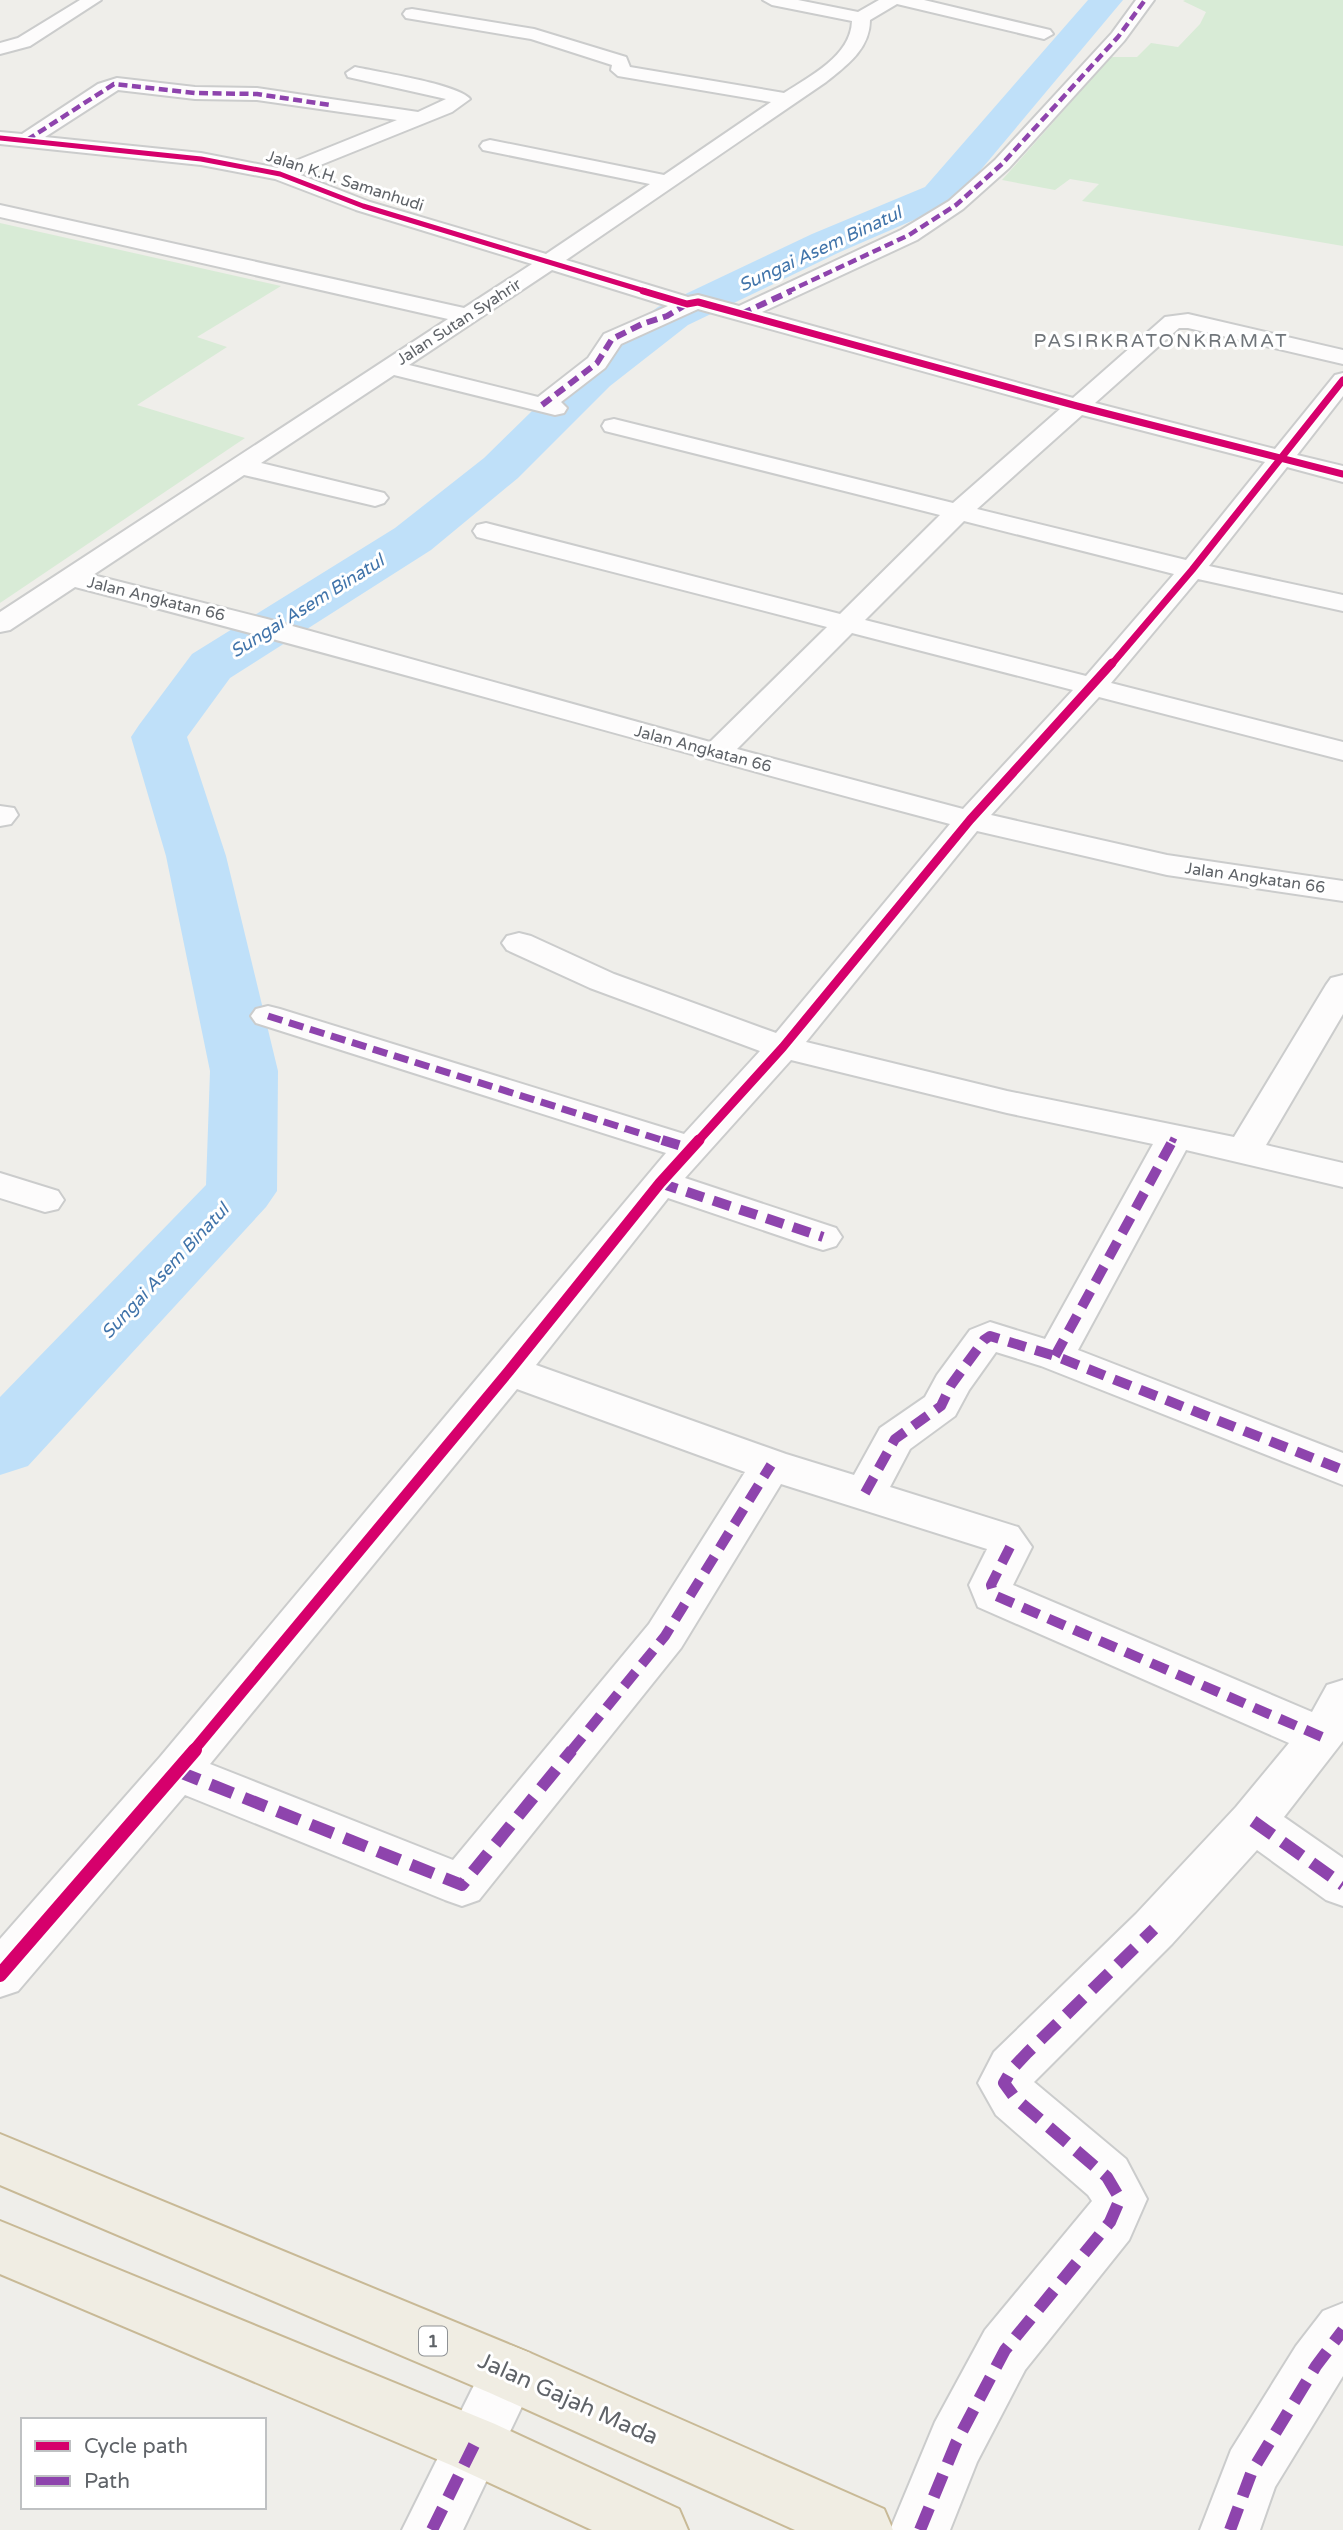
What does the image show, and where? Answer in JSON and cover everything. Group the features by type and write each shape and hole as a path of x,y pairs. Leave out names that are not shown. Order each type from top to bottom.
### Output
{"highway":[{"name":"Jalan Gajah Mada","path":"0,2159 510,2373 863,2530"},
{"path":"0,2247 474,2445 658,2530"}],"street":[{"path":"0,49 32,37 92,0"},
{"path":"772,0 861,18 892,0"},
{"path":"902,0 1044,34"},
{"path":"738,314 876,251 956,205 1002,164 1118,37 1146,0"},
{"path":"412,14 551,39 619,61 620,70 625,72 786,99"},
{"name":"Jalan Sutan Syahrir","path":"0,624 551,261 786,99 851,53 862,26 861,18"},
{"path":"280,174 446,108 460,97 355,74"},
{"path":"27,140 105,88 117,84 194,93 257,94 421,118"},
{"name":"Jalan K.H. Samanhudi","path":"0,138 201,159 280,174 363,206 692,303 1343,474"},
{"path":"490,146 666,181"},
{"path":"0,211 467,316"},
{"path":"389,367 548,406 597,363 612,339 692,303"},
{"path":"716,753 958,512 1176,320 1343,357"},
{"path":"0,1975 177,1771 509,1371 660,1183 782,1047 970,820 1091,688 1192,570 1343,380"},
{"path":"614,426 1192,570 1343,603"},
{"path":"239,466 375,498"},
{"path":"486,531 1343,751"},
{"name":"Jalan Angkatan 66","path":"70,577 257,625 716,753 970,820 1167,865 1343,891"},
{"path":"519,943 602,981 782,1047 1007,1102 1244,1151 1343,1175"},
{"path":"1244,1151 1343,985"},
{"path":"268,1016 691,1149"},
{"path":"1055,1356 1174,1138"},
{"path":"660,1183 823,1237"},
{"path":"0,1185 45,1200"},
{"path":"865,1493 895,1440 941,1406 951,1385 987,1337 996,1337 1055,1356 1343,1470"},
{"path":"509,1371 771,1465 1003,1538 1010,1547 991,1585 994,1595 1333,1717 1253,1821 1154,1929 1020,2061 1004,2083 1015,2098 1107,2177 1120,2199 1110,2222 1005,2350 956,2443 920,2530"},
{"path":"177,1771 462,1885 665,1636 771,1465"},
{"path":"1253,1821 1343,1885"},
{"path":"1230,2530 1252,2471 1316,2366 1343,2330"},
{"path":"432,2530 510,2373"}],"green space":[{"path":"1343,0 1343,246 1082,201 1099,184 1070,179 1055,190 1002,180 1111,57 1137,57 1151,43 1178,47 1200,24 1206,12 1183,1"},
{"path":"0,223 281,286 197,337 227,347 137,405 245,438 0,603"}],"waterway":[{"name":"Sungai Asem Binatul","path":"0,1446 241,1191 244,1071 196,856 159,737 211,666 413,539 501,468 594,376 673,316 826,243 939,195 1106,0"}],"marked path":[{"path":"741,314 909,235 956,205 1002,164 1118,37 1145,0"},
{"path":"27,140 114,84 195,93 257,94 330,105"},
{"path":"542,405 597,363 612,339 642,324 667,316 687,304"},
{"path":"268,1016 691,1149"},
{"path":"1055,1356 1174,1138"},
{"path":"660,1183 823,1237"},
{"path":"865,1493 895,1439 941,1406 951,1385 984,1340 990,1336 1055,1356 1343,1470"},
{"path":"177,1771 462,1885 665,1636 771,1465"},
{"path":"1010,1547 991,1585 994,1595 1322,1737"},
{"path":"1253,1821 1343,1885"},
{"path":"920,2530 956,2443 1005,2350 1110,2222 1120,2199 1107,2177 1015,2098 1004,2083 1012,2069 1027,2053 1154,1929"},
{"path":"1230,2530 1252,2471 1316,2366 1343,2330"},
{"path":"432,2530 474,2445"}],"cycle path":[{"path":"0,138 201,159 280,174 363,206 687,304 698,302 1077,406 1343,474"},
{"path":"0,1975 177,1771 509,1371 660,1183 783,1047 970,820 1091,688 1192,570 1343,380"}],"district":[{"name":"PASIRKRATONKRAMAT","path":"1161,341"}]}
